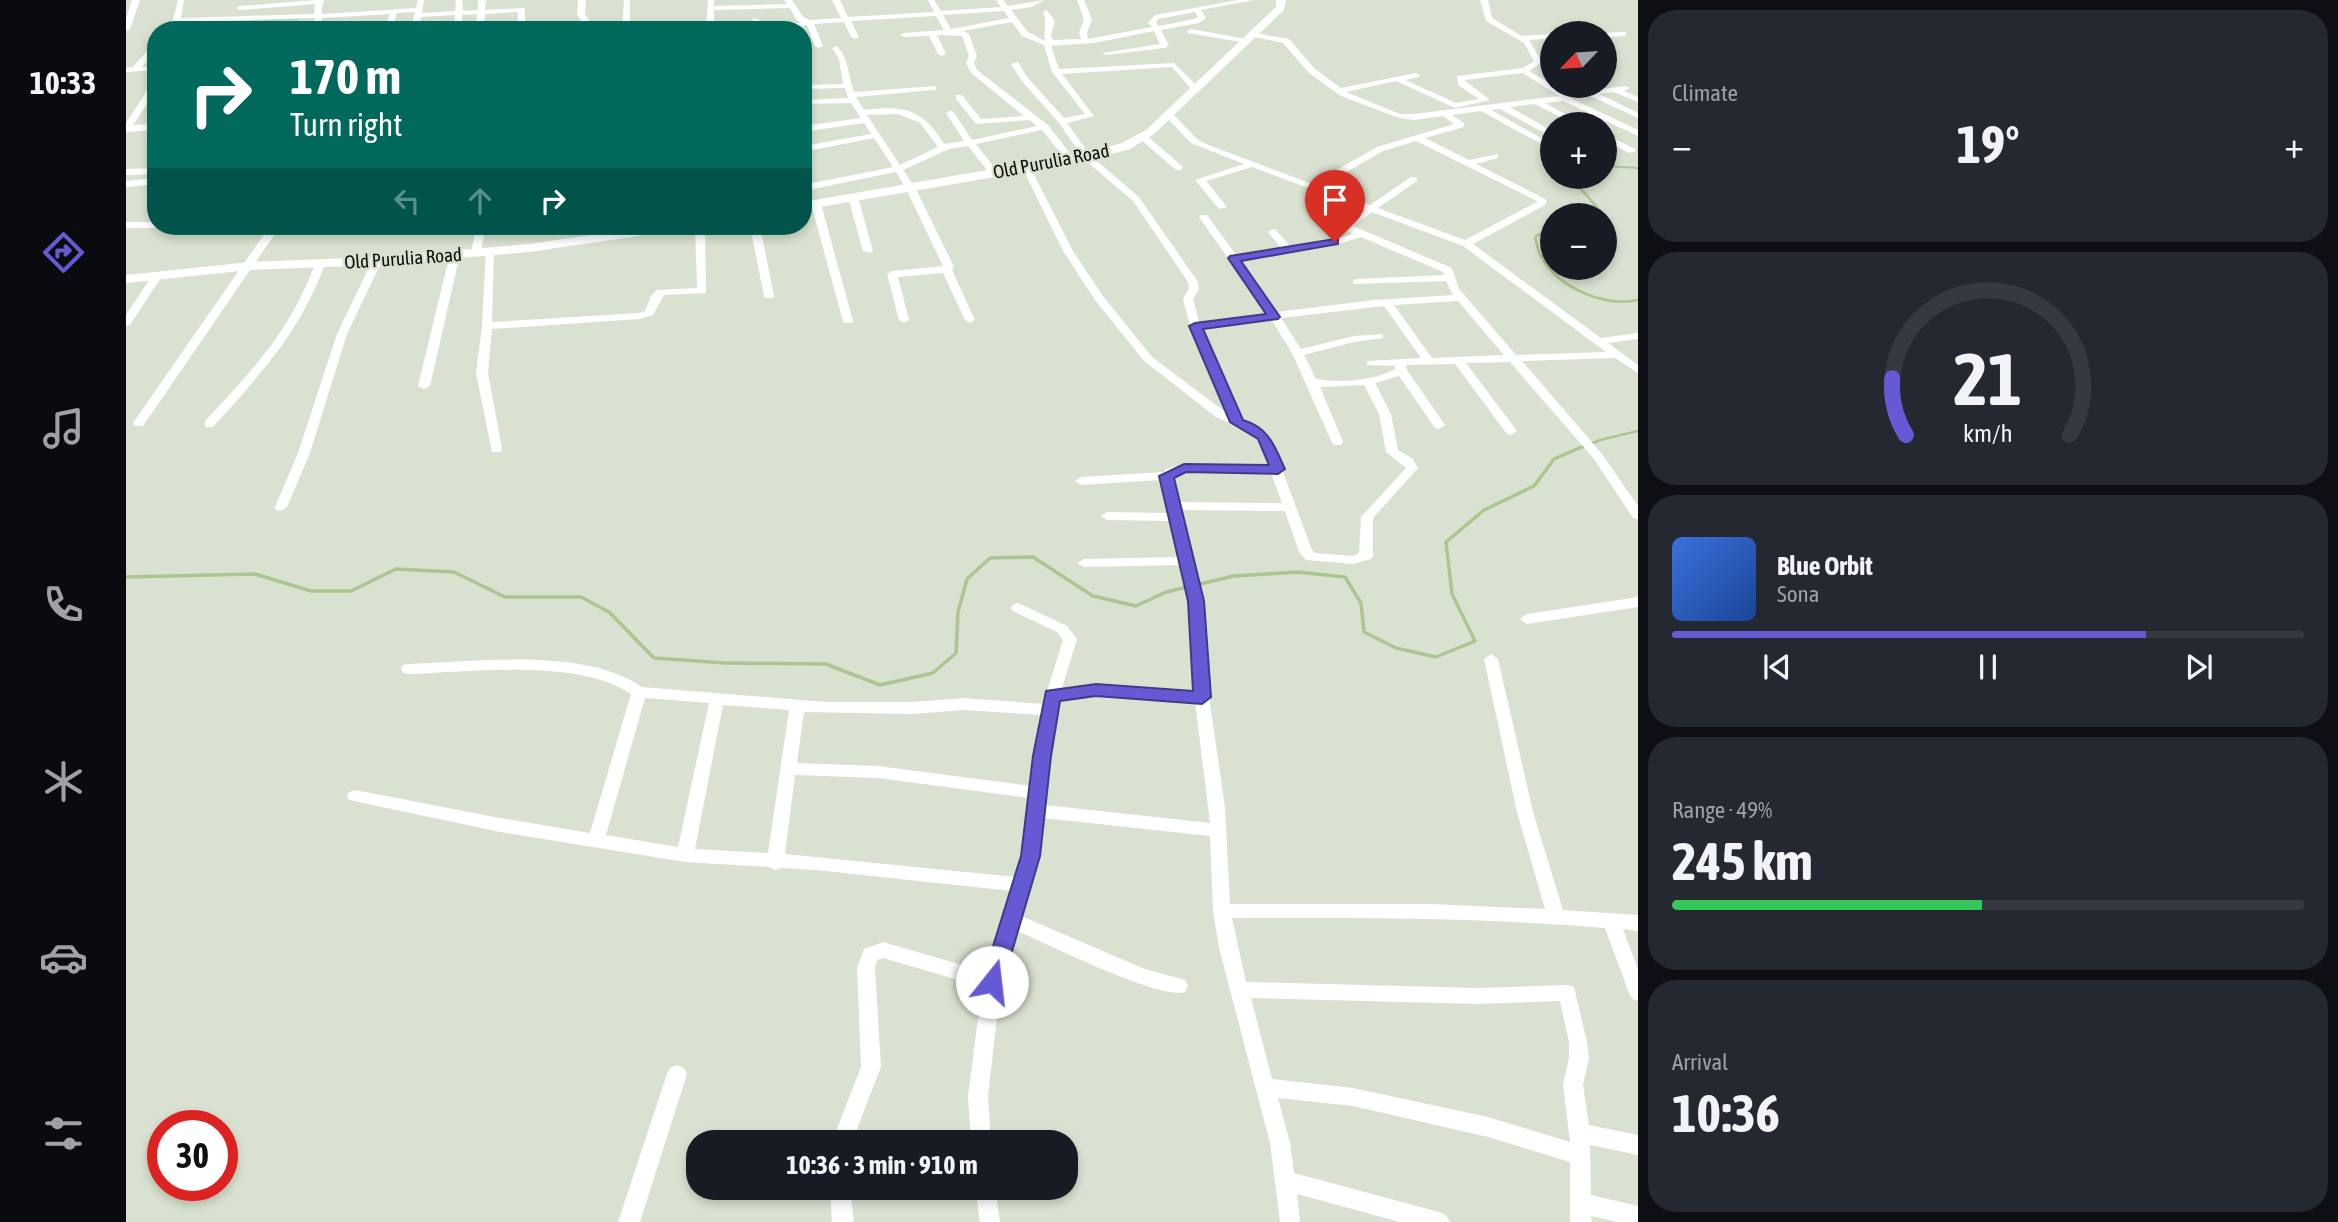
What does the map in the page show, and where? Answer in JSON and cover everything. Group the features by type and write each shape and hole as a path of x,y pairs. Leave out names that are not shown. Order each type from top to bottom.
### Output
{"main road":[{"name":"Old Purulia Road","path":"812,205 1087,157 1106,153 1143,137 1170,116 1281,8 1281,0"},
{"name":"Old Purulia Road","path":"126,279 250,266 377,261 482,252 621,235"}],"street":[{"path":"126,29 136,0"},
{"path":"194,0 181,1 177,20 522,10"},
{"path":"381,12 382,0"},
{"path":"417,21 421,0"},
{"path":"459,21 460,0"},
{"path":"480,21 482,0"},
{"path":"521,21 522,0"},
{"path":"582,0 581,14 585,21"},
{"path":"626,21 627,0"},
{"path":"836,0 855,37"},
{"path":"931,0 949,32"},
{"path":"999,0 1027,36 1049,44 1096,40 1199,20 1202,16 1197,9 1250,0"},
{"path":"812,22 1004,9 1030,6 1040,0"},
{"path":"1397,79 1459,106 1486,100 1461,83 1460,78 1525,70 1538,62 1532,47 1489,19 1484,0"},
{"path":"234,20 242,4 320,1 318,21"},
{"path":"710,7 754,10 790,3 800,19 805,21"},
{"path":"1083,3 1088,19 1083,33 1085,41"},
{"path":"391,21 394,12"},
{"path":"812,186 898,169 946,147 1090,116 1056,72 1047,35 1051,21 1047,12"},
{"path":"904,35 949,32 1013,18"},
{"path":"1156,27 1164,46 1196,89"},
{"path":"812,31 819,46"},
{"path":"1191,31 1286,41 1312,71 1338,91 1399,116 1503,107 1559,98"},
{"path":"949,32 965,34 973,56 971,67 1042,127 1071,160"},
{"path":"932,33 942,54"},
{"path":"1617,34 1623,34"},
{"path":"1521,38 1540,37"},
{"path":"1096,40 1118,68"},
{"path":"1106,53 1164,46"},
{"path":"836,48 843,59 850,94 910,187 970,320"},
{"path":"136,69 147,56"},
{"path":"1015,64 1024,78 1064,122 1087,157 1136,199 1195,285 1188,299 1195,326 1237,422"},
{"path":"1056,72 1177,66"},
{"path":"126,70 147,68"},
{"path":"1525,70 1540,82"},
{"path":"1338,91 1416,75"},
{"path":"812,87 850,94"},
{"path":"812,100 850,94 933,88"},
{"path":"1617,89 1626,88"},
{"path":"1617,90 1638,100"},
{"path":"126,129 147,97"},
{"path":"959,97 978,122 1029,118"},
{"path":"1567,98 1638,133"},
{"path":"1606,98 1638,116"},
{"path":"1537,102 1557,112"},
{"path":"1503,107 1540,127"},
{"path":"1483,109 1540,140"},
{"path":"812,127 888,110 926,124 939,145 946,147"},
{"path":"950,113 994,173"},
{"path":"1315,186 1380,149 1461,125 1444,113"},
{"path":"1170,116 1197,144 1466,244 1638,370"},
{"path":"126,129 147,128"},
{"path":"812,147 878,135"},
{"path":"1143,137 1179,168"},
{"path":"1418,138 1542,200 1542,203 1466,244"},
{"path":"1617,143 1632,151"},
{"path":"1468,163 1495,156"},
{"path":"1222,207 1200,180 1254,164"},
{"path":"1026,167 1068,251 1099,298 1147,359 1220,415 1250,427 1264,437 1278,469 1288,506 1311,557 1353,560 1366,556 1367,516 1412,468 1409,461 1392,452 1385,414 1368,381"},
{"path":"126,172 147,171"},
{"path":"1346,226 1414,179"},
{"path":"126,184 147,182"},
{"path":"853,197 868,251"},
{"path":"812,211 848,321"},
{"path":"1320,214 1450,272 1454,290 1598,457 1638,515"},
{"path":"1204,217 1298,353 1337,442"},
{"path":"126,225 147,225"},
{"path":"1273,232 1287,249"},
{"path":"1234,258 1335,242 1362,234"},
{"path":"139,423 273,235"},
{"path":"482,235 487,326 482,373 496,449"},
{"path":"487,326 640,316 649,313 656,296 661,292 702,290 700,235"},
{"path":"757,235 769,296"},
{"path":"424,386 455,254"},
{"path":"281,507 304,453 342,334 377,261"},
{"path":"209,424 248,382 280,339 304,304 320,264"},
{"path":"904,320 892,274 947,270"},
{"path":"126,323 157,276"},
{"path":"1357,282 1450,278"},
{"path":"1195,326 1387,302 1461,299"},
{"path":"1387,302 1429,361"},
{"path":"1298,353 1354,339 1379,336"},
{"path":"1599,341 1638,336"},
{"path":"1371,363 1401,366 1429,361 1615,355"},
{"path":"1458,360 1511,431"},
{"path":"1312,382 1328,384 1368,381 1395,374 1401,366"},
{"path":"1401,366 1439,425"},
{"path":"1081,481 1167,476 1184,468 1278,469"},
{"path":"1167,476 1184,561 1194,593 1217,830 1222,911 1228,948 1266,1087 1286,1181 1290,1222"},
{"path":"1107,516 1288,506"},
{"path":"1084,563 1184,561"},
{"path":"1527,620 1638,602"},
{"path":"981,1130 979,1083 992,982 1031,856 1051,703 1070,639 1062,629 1018,608"},
{"path":"1491,659 1525,812 1556,915"},
{"path":"408,668 578,670 614,677 639,692 797,706 867,709 1051,703 1096,690 1202,697"},
{"path":"596,841 639,692"},
{"path":"685,855 717,699"},
{"path":"775,863 797,706"},
{"path":"788,769 878,772 1037,802 1217,830"},
{"path":"355,796 685,855 775,863 816,863 1022,885"},
{"path":"1222,911 1373,910 1556,915 1638,923"},
{"path":"1011,920 1143,977 1180,986"},
{"path":"1611,920 1638,993"},
{"path":"847,1130 871,1067 866,968 870,955 883,950 992,982"},
{"path":"1240,990 1477,996 1568,993 1579,1058 1573,1094 1580,1133 1578,1154 1581,1212 1638,1216"},
{"path":"629,1222 677,1074"},
{"path":"1266,1087 1353,1097 1488,1127 1578,1154"},
{"path":"1580,1133 1638,1145"},
{"path":"1286,1181 1439,1222"},
{"path":"841,1200 843,1222"},
{"path":"987,1200 990,1222"}],"shaded area":[{"path":"299,18 298,21 249,21"}],"waterway":[{"path":"1617,167 1638,168"},
{"path":"1581,189 1585,194"},
{"path":"1584,192 1593,203"},
{"path":"1540,234 1535,237 1540,253"},
{"path":"1562,280 1598,298 1612,301 1638,300"},
{"path":"1580,448 1638,431"},
{"path":"126,577 255,574 311,591 351,591 396,569 454,572 505,597 581,597 609,612 654,658 725,663 826,664 880,685 933,673 956,653 958,612 967,579 990,558 1033,557 1093,596 1136,606 1166,592 1234,576 1298,572 1345,577 1361,603 1364,632 1396,648 1436,657 1475,641 1452,594 1446,542 1484,510 1534,486 1554,459 1584,446"}],"route":[{"path":"992,982 1031,856 1052,695 1096,690 1202,697 1196,601 1184,561 1167,476 1170,472 1184,468 1278,469 1268,443 1259,431 1237,422 1195,326 1274,317 1234,258 1335,242"}]}
